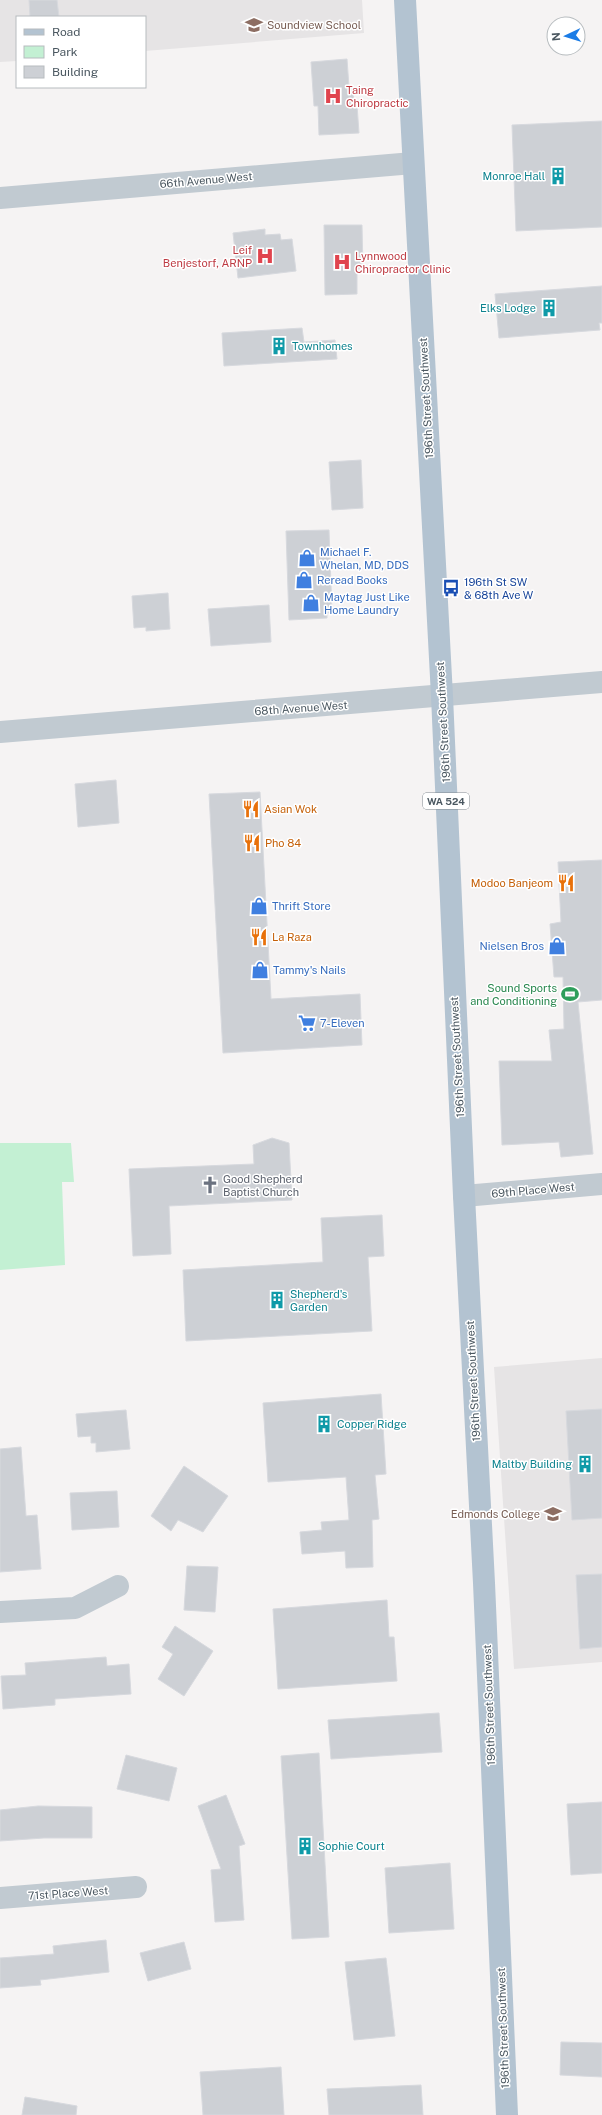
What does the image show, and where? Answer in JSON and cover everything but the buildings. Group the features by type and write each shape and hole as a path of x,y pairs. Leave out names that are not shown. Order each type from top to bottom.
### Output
{"main road":[{"name":"196th Street Southwest","path":"404,0 442,696 464,1196 484,1583 506,2115"}],"street":[{"name":"66th Avenue West","path":"0,198 413,163"},
{"name":"68th Avenue West","path":"0,732 602,682"},
{"name":"69th Place West","path":"464,1196 602,1184"},
{"path":"0,1612 75,1608 118,1586"},
{"name":"71st Place West","path":"0,1898 136,1887"}],"shaded area":[{"name":"Soundview School","path":"0,0 362,0 364,33 146,51 146,16 16,16 16,61 0,62"},
{"name":"Edmonds College","path":"602,1358 602,1662 514,1669 494,1367"}],"green space":[{"path":"0,1143 71,1143 74,1182 62,1182 65,1265 0,1270"}],"place":[{"name":"Soundview School","path":"254,25"},
{"name":"Taing Chiropractic","path":"333,96"},
{"name":"Monroe Hall","path":"558,176"},
{"name":"Leif Benjestorf, ARNP","path":"265,256"},
{"name":"Lynnwood Chiropractor Clinic","path":"342,262"},
{"name":"Elks Lodge","path":"549,308"},
{"name":"Townhomes","path":"279,346"},
{"name":"Michael F. Whelan, MD, DDS","path":"307,558"},
{"name":"Reread Books","path":"304,580"},
{"name":"196th St SW & 68th Ave W","path":"451,588"},
{"name":"Maytag Just Like Home Laundry","path":"311,603"},
{"name":"Asian Wok","path":"251,809"},
{"name":"Pho 84","path":"252,843"},
{"name":"Modoo Banjeom","path":"566,883"},
{"name":"Thrift Store","path":"259,906"},
{"name":"La Raza","path":"259,937"},
{"name":"Nielsen Bros","path":"557,946"},
{"name":"Tammy's Nails","path":"260,970"},
{"name":"Sound Sports and Conditioning","path":"570,994"},
{"name":"7-Eleven","path":"307,1023"},
{"name":"Good Shepherd Baptist Church","path":"210,1185"},
{"name":"Shepherd's Garden","path":"277,1300"},
{"name":"Copper Ridge","path":"324,1424"},
{"name":"Maltby Building","path":"585,1464"},
{"name":"Edmonds College","path":"553,1514"},
{"name":"Sophie Court","path":"305,1846"}]}
